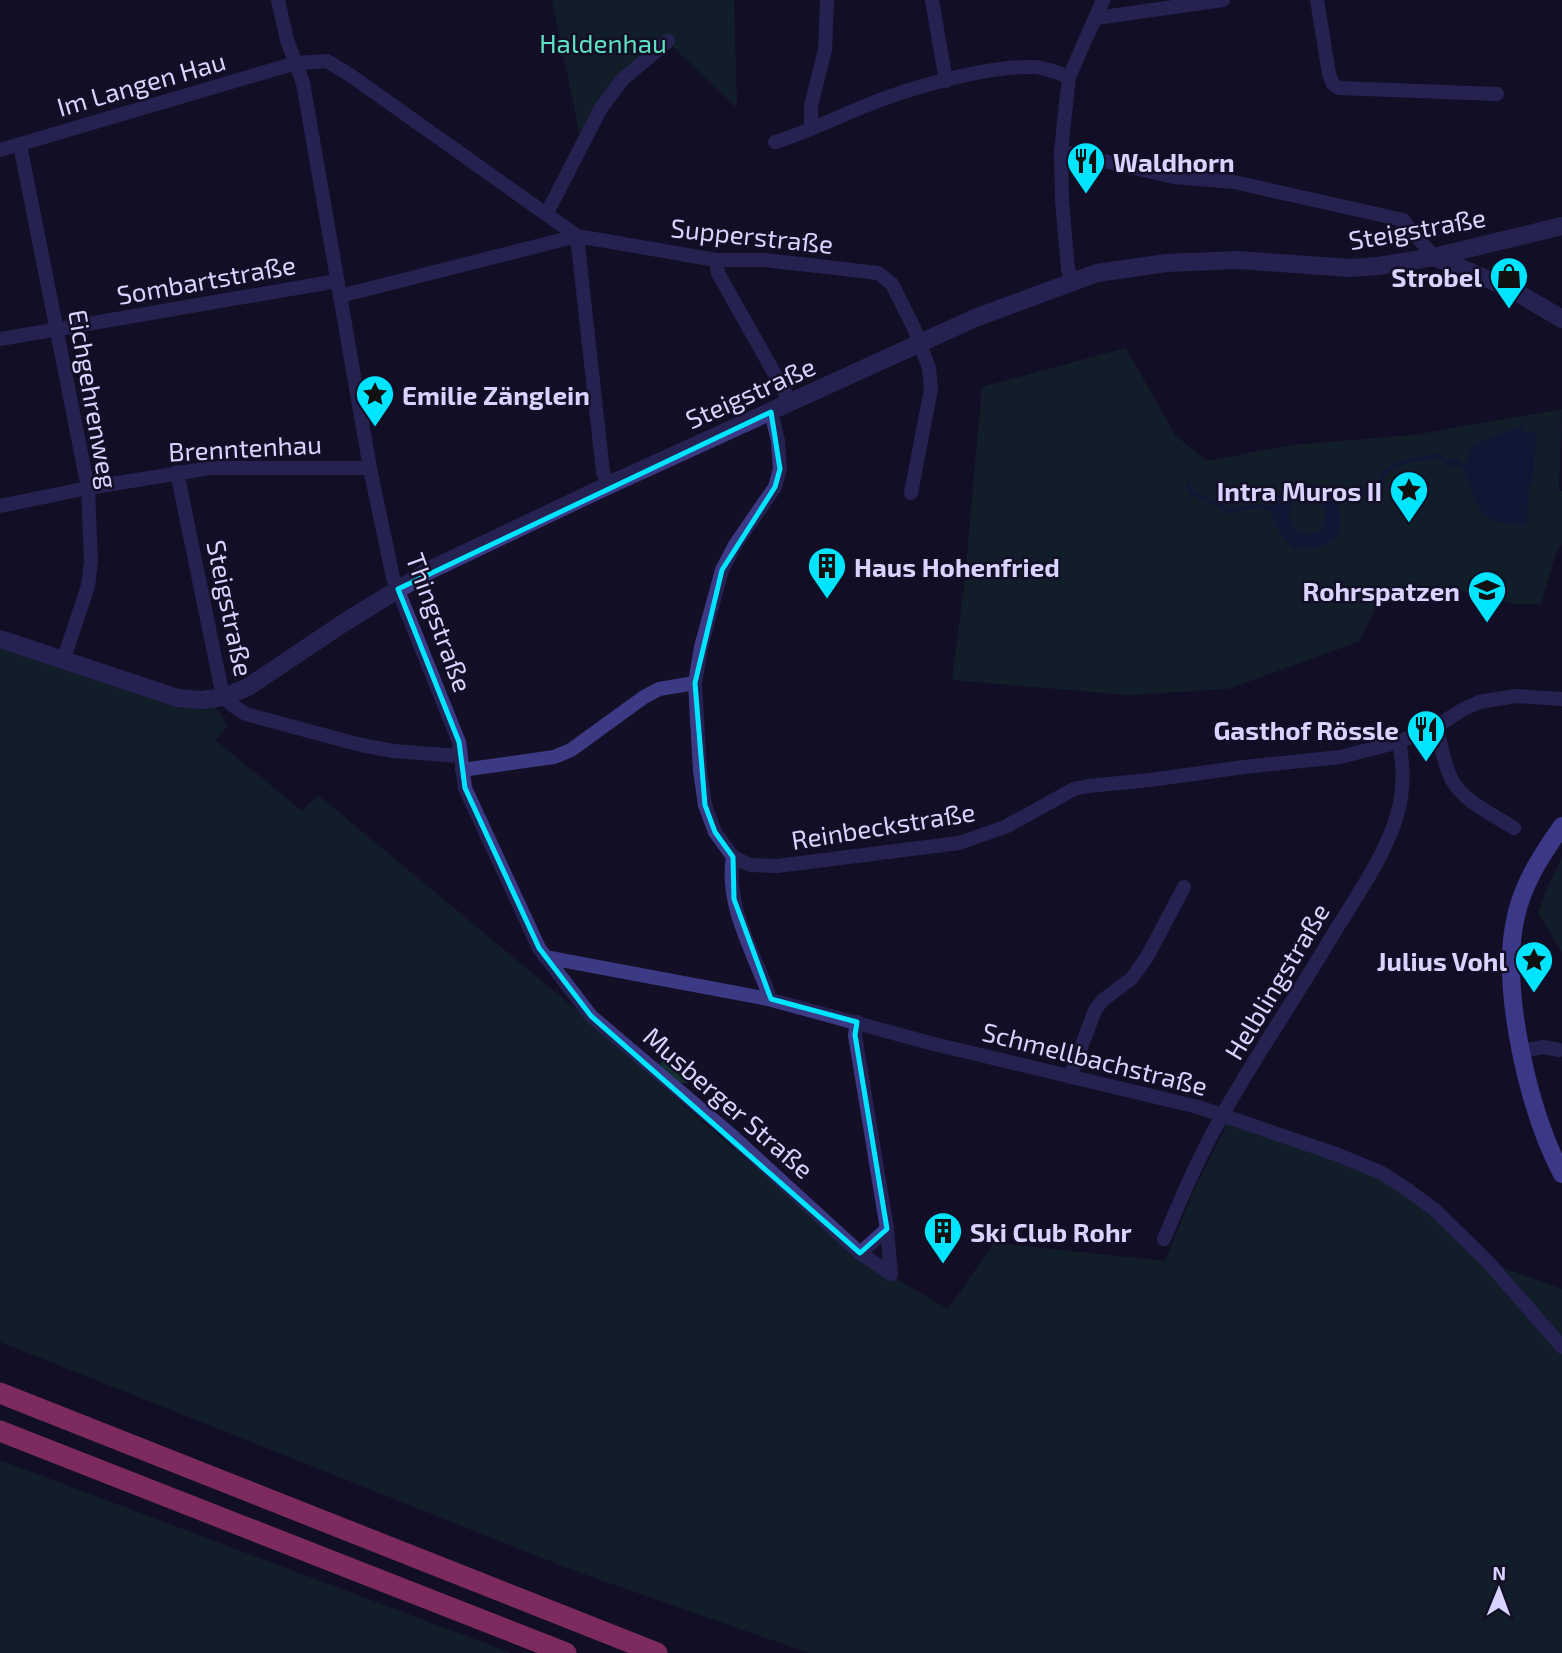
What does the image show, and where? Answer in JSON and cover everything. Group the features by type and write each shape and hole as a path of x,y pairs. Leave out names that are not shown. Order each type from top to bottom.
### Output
{"highway":[{"path":"0,1393 657,1653"},
{"path":"0,1432 566,1653"}],"main road":[{"path":"1562,826 1531,873 1514,926 1512,960 1515,1012 1522,1051 1541,1130 1562,1174"}],"street":[{"name":"Thingstraße","path":"278,0 287,40 303,83 370,468 393,578 459,742 465,788 545,957"},
{"path":"811,128 811,105 825,50 827,0"},
{"path":"932,0 946,81"},
{"path":"1072,281 1066,254 1061,151 1069,77 1103,0"},
{"path":"1096,18 1223,0"},
{"path":"1317,0 1329,74 1333,84 1339,88 1497,94"},
{"path":"547,213 601,108 623,79 668,41"},
{"name":"Supperstraße","path":"296,63 327,61 350,75 577,236 716,260 765,260 878,273 892,284 929,368 931,389 911,493"},
{"name":"Im Langen Hau","path":"0,150 296,63"},
{"path":"775,142 909,90 990,71 1035,66 1069,77"},
{"name":"Eichgehrenweg","path":"20,145 88,488 91,561 88,586 63,661"},
{"path":"1061,151 1174,177 1234,182 1403,220 1434,257 1525,297 1562,319"},
{"name":"Steigstraße","path":"177,472 197,580 224,697 248,687 430,570 920,343 1022,299 1097,272 1166,263 1238,260 1350,268 1434,257 1562,226"},
{"path":"577,236 603,472 609,485"},
{"name":"Sombartstraße","path":"0,339 338,288 577,236"},
{"path":"1473,272 1474,246"},
{"path":"716,260 718,272 791,403"},
{"path":"768,999 768,992 733,898 730,876 733,858 715,832 705,805 700,771 695,682 701,647 722,570 735,545 775,487 778,478 778,442 771,412"},
{"name":"Brenntenhau","path":"0,506 210,468 370,468"},
{"path":"0,639 178,698 201,700 224,697 246,714 361,745 461,763 554,757 571,750 659,689 695,682"},
{"name":"Reinbeckstraße","path":"733,858 750,865 777,866 959,843 1005,827 1081,787 1340,757 1399,741 1437,726 1462,709 1496,698 1528,696 1562,699"},
{"path":"1437,726 1443,757 1453,782 1470,800 1514,828"},
{"name":"Helblingstraße","path":"1164,1239 1185,1188 1222,1116 1383,848 1397,816 1402,786 1404,764 1399,741"},
{"path":"1070,1077 1095,1010 1103,1000 1132,978 1184,887"},
{"name":"Schmellbachstraße","path":"545,957 768,999 930,1043 1198,1107 1336,1154 1382,1173 1435,1210 1505,1281 1562,1347"},
{"name":"Musberger Straße","path":"545,957 591,1016 729,1133 860,1253 891,1274 887,1229"},
{"path":"857,1022 855,1035 887,1229 860,1253"},
{"path":"1522,1051 1543,1047 1561,1050"}],"highlighted area":[{"path":"771,412 780,469 775,487 722,570 695,683 705,805 715,832 733,857 734,899 771,999 857,1022 855,1035 887,1229 860,1253 591,1016 539,948 465,788 459,742 398,589"}],"green space":[{"name":"Haldenhau","path":"552,0 734,0 737,108 668,42 623,79 582,145"},
{"path":"1126,348 1175,435 1207,461 1292,445 1414,435 1562,409 1559,491 1562,491 1562,544 1556,553 1541,604 1514,604 1453,589 1381,595 1360,641 1228,689 1128,695 952,680 965,577 982,387"},
{"path":"0,645 214,705 228,726 215,740 302,811 318,795 578,1011 862,1259 948,1309 994,1243 1165,1261 1194,1190 1225,1129 1222,1116 1382,1173 1489,1263 1562,1289 1562,1653 809,1653 578,1572 0,1342"},
{"path":"1562,858 1562,952 1538,913"},
{"path":"663,1059 685,1074 690,1083 680,1083 659,1066"},
{"path":"0,1460 511,1653 0,1653"}],"water":[{"path":"1524,425 1523,432 1536,432 1533,483 1530,484 1526,526 1498,521 1482,511 1472,494 1463,467 1474,444"},
{"path":"1304,483 1327,486 1340,509 1338,536 1318,547 1294,549 1279,532 1270,510 1284,487","holes":["1309,498 1319,501 1326,510 1322,530 1305,534 1295,530 1289,512 1292,504"]}],"waterway":[{"path":"1339,502 1361,494 1378,483 1388,469 1405,462 1440,456 1451,465 1452,460 1455,460 1463,467"},
{"path":"1191,491 1227,511 1259,506 1271,508"}],"place":[{"name":"Waldhorn","path":"1086,195"},
{"name":"Strobel","path":"1509,310"},
{"name":"Emilie Zänglein","path":"375,428"},
{"name":"Intra Muros II","path":"1409,524"},
{"name":"Haus Hohenfried","path":"827,600"},
{"name":"Rohrspatzen","path":"1487,624"},
{"name":"Gasthof Rössle","path":"1426,763"},
{"name":"Julius Vohl","path":"1534,994"},
{"name":"Ski Club Rohr","path":"943,1265"}]}
